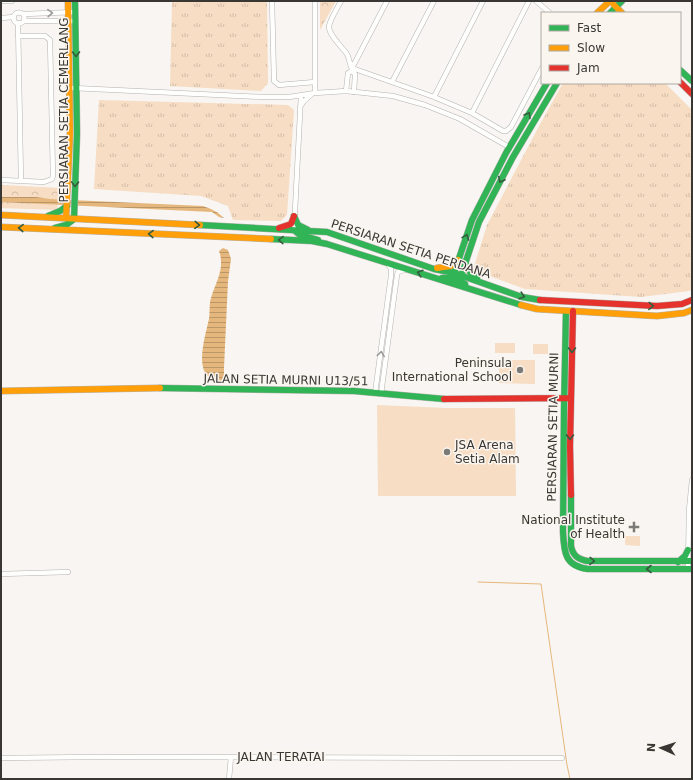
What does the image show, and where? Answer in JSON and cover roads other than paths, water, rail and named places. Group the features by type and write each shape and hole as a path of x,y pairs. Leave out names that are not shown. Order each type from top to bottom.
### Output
{"street":[{"path":"1,1 12,1"},
{"name":"PERSIARAN SETIA CEMERLANG","path":"68,1 66,23 70,133 67,204 70,220"},
{"name":"PERSIARAN SETIA CEMERLANG","path":"70,220 75,204 77,88 75,1"},
{"path":"272,1 274,81 279,85 315,82"},
{"path":"300,107 304,101 314,93 315,1"},
{"path":"341,1 330,22 329,28 331,33 348,55 352,70 355,74 354,92"},
{"path":"346,91 346,79 348,73 352,70 387,1"},
{"path":"392,82 434,1"},
{"path":"434,97 483,1"},
{"path":"472,113 529,1"},
{"path":"536,1 549,12"},
{"path":"599,12 610,1 622,12"},
{"path":"611,12 623,1"},
{"path":"623,1 623,12"},
{"path":"604,7 609,12"},
{"path":"1,18 14,17 18,12 24,14 67,11 75,12"},
{"path":"24,14 24,21"},
{"path":"14,17 18,23 21,181"},
{"path":"18,23 24,21 66,23 75,21"},
{"path":"1,180 48,181 52,180 53,176 50,40 44,36 18,36"},
{"path":"352,70 434,97 472,113 503,131 506,131 511,127 541,70"},
{"path":"689,76 692,81"},
{"path":"681,83 692,94"},
{"path":"457,276 458,259 472,220 509,147 546,84"},
{"path":"457,276 466,261 479,222 512,158 556,84"},
{"path":"69,88 263,97 346,91 393,96 425,105 460,119 509,147 520,145"},
{"path":"301,95 294,230 300,235 316,239 324,244"},
{"path":"291,96 298,101 300,107"},
{"path":"509,147 512,158"},
{"path":"45,217 56,213 67,204"},
{"path":"75,204 81,215 92,220"},
{"name":"PERSIARAN SETIA PERDANA","path":"1,215 70,220 327,232 457,276 485,283 522,297 537,300 657,306 682,304 692,300"},
{"path":"272,229 288,226 293,221 294,216"},
{"path":"294,216 298,225 302,228 316,232"},
{"path":"51,230 70,220 88,232"},
{"name":"PERSIARAN SETIA PERDANA","path":"1,227 304,241 324,244 407,268 537,309 570,309 657,316 684,313 692,310"},
{"path":"434,268 451,266 458,259"},
{"path":"466,261 471,274 485,283"},
{"path":"378,393 391,276 391,269 386,262"},
{"path":"378,393 397,275 398,272 407,268"},
{"path":"438,278 457,276"},
{"path":"457,276 471,289"},
{"path":"556,301 567,304 570,309 583,303"},
{"name":"PERSIARAN SETIA MURNI","path":"570,309 563,398 564,533 567,558 572,564 579,568 588,569 690,569"},
{"path":"551,310 561,315 569,322 580,314 593,312"},
{"name":"PERSIARAN SETIA MURNI","path":"569,322 571,398 571,550 580,560 587,561 690,561"},
{"path":"563,410 559,402 554,399 564,385"},
{"name":"JALAN SETIA MURNI U13/51","path":"1,391 195,388 354,391 444,399 571,398"},
{"path":"678,562 686,556 688,550 692,480"},
{"path":"688,550 690,569"},
{"path":"1,574 68,572"},
{"path":"229,779 232,757"},
{"name":"JALAN TERATAI","path":"1,758 562,758"}],"waterway":[{"path":"478,582 541,584 570,779"}],"place":[{"name":"Peninsula International School","path":"520,370"},
{"name":"JSA Arena Setia Alam","path":"447,452"},
{"name":"National Institute of Health","path":"634,527"}]}
